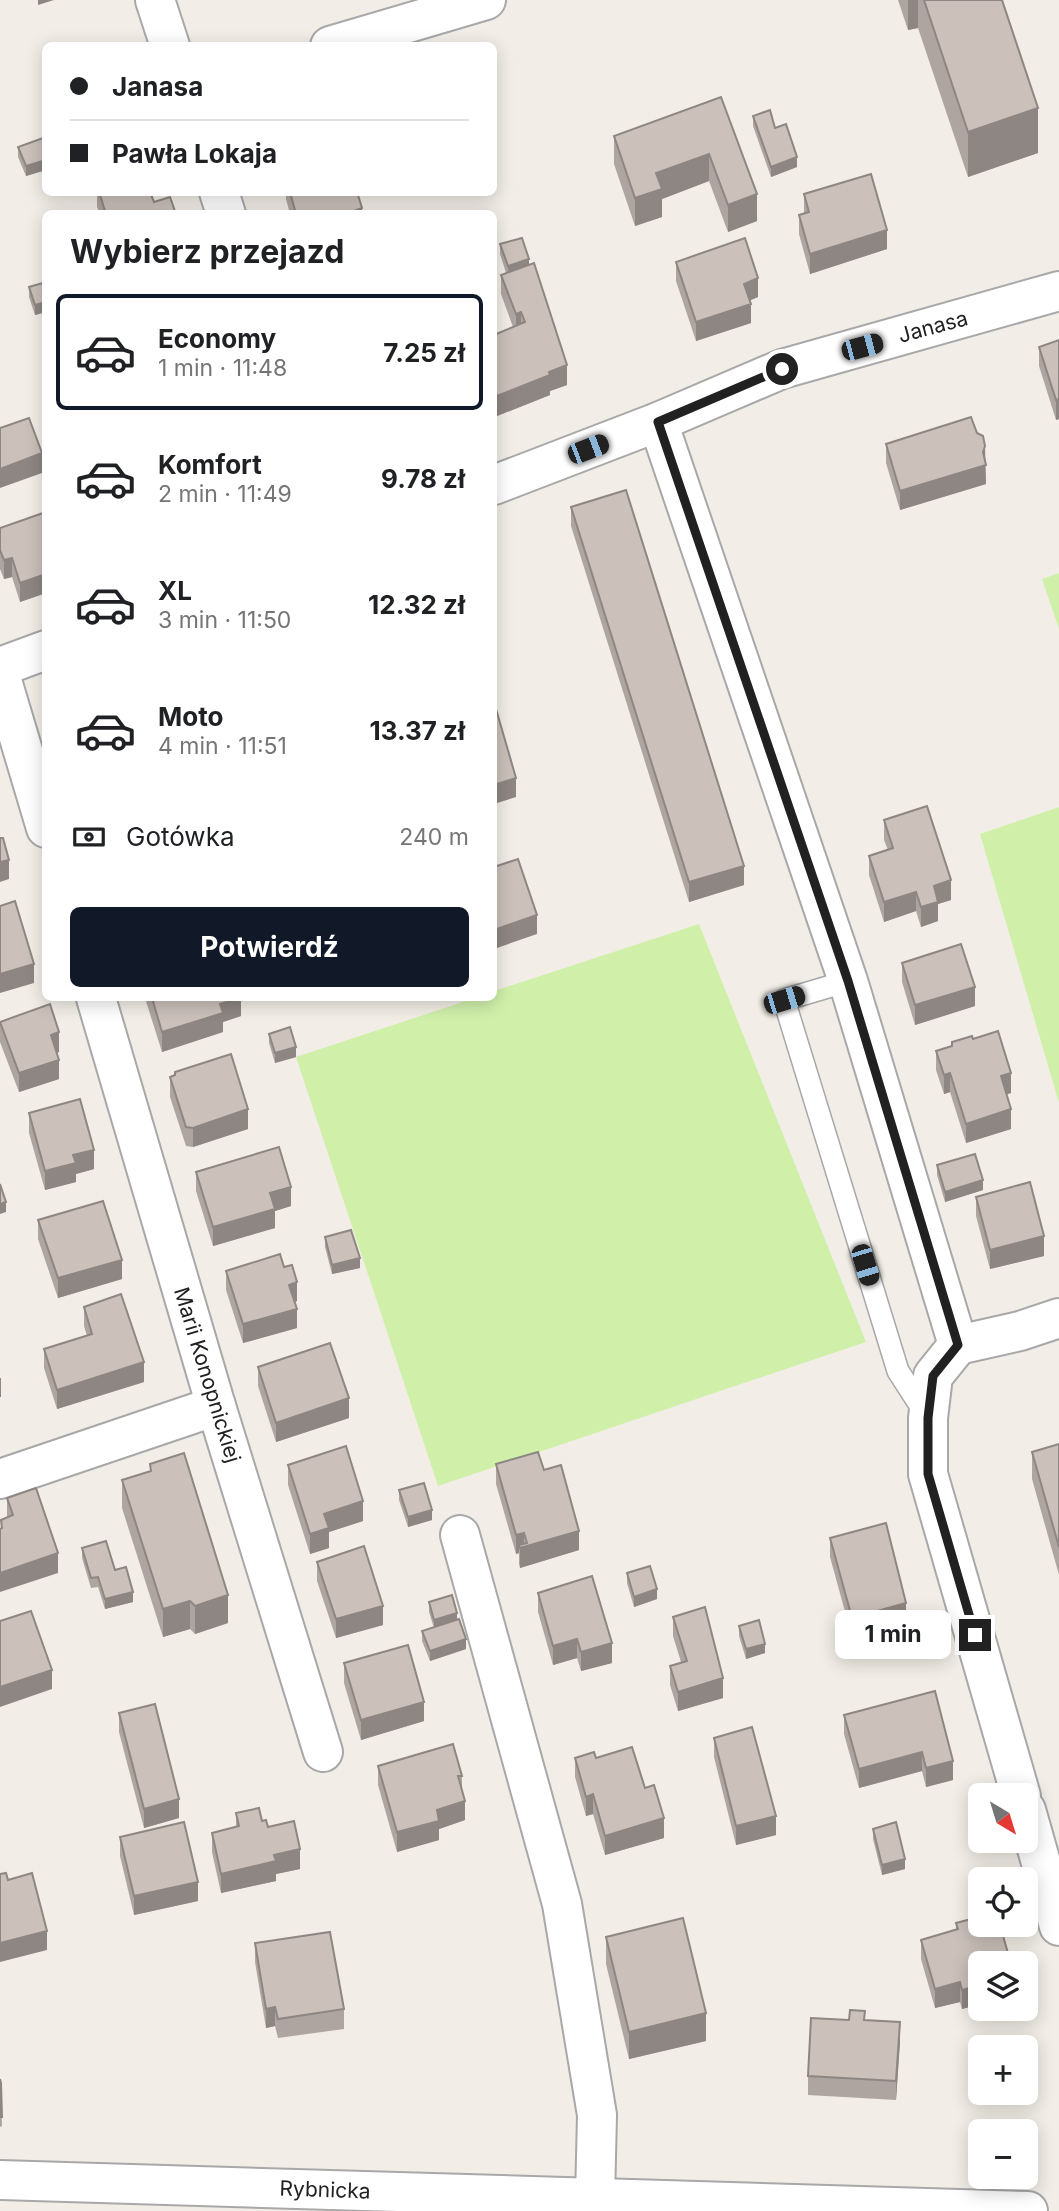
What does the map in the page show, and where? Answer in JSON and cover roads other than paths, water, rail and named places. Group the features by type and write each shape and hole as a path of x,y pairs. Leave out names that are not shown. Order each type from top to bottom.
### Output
{"street":[{"path":"155,0 169,42"},
{"path":"344,42 486,0"},
{"name":"Janasa","path":"497,484 658,422 782,369 1059,291"},
{"path":"658,422 848,981 958,1345"},
{"path":"0,667 42,651"},
{"path":"0,674 42,815"},
{"name":"Marii Konopnickiej","path":"97,1001 216,1406 323,1752"},
{"path":"1017,1783 928,1474 928,1418 933,1376 958,1345 1020,1331 1059,1318"},
{"path":"0,1479 216,1406"},
{"path":"460,1535 562,1903 597,2115 595,2199"},
{"path":"1038,1852 1059,1926"},
{"name":"Rybnicka","path":"0,2180 1028,2211"}],"lane":[{"path":"848,981 784,1000 898,1371 928,1418"}]}
